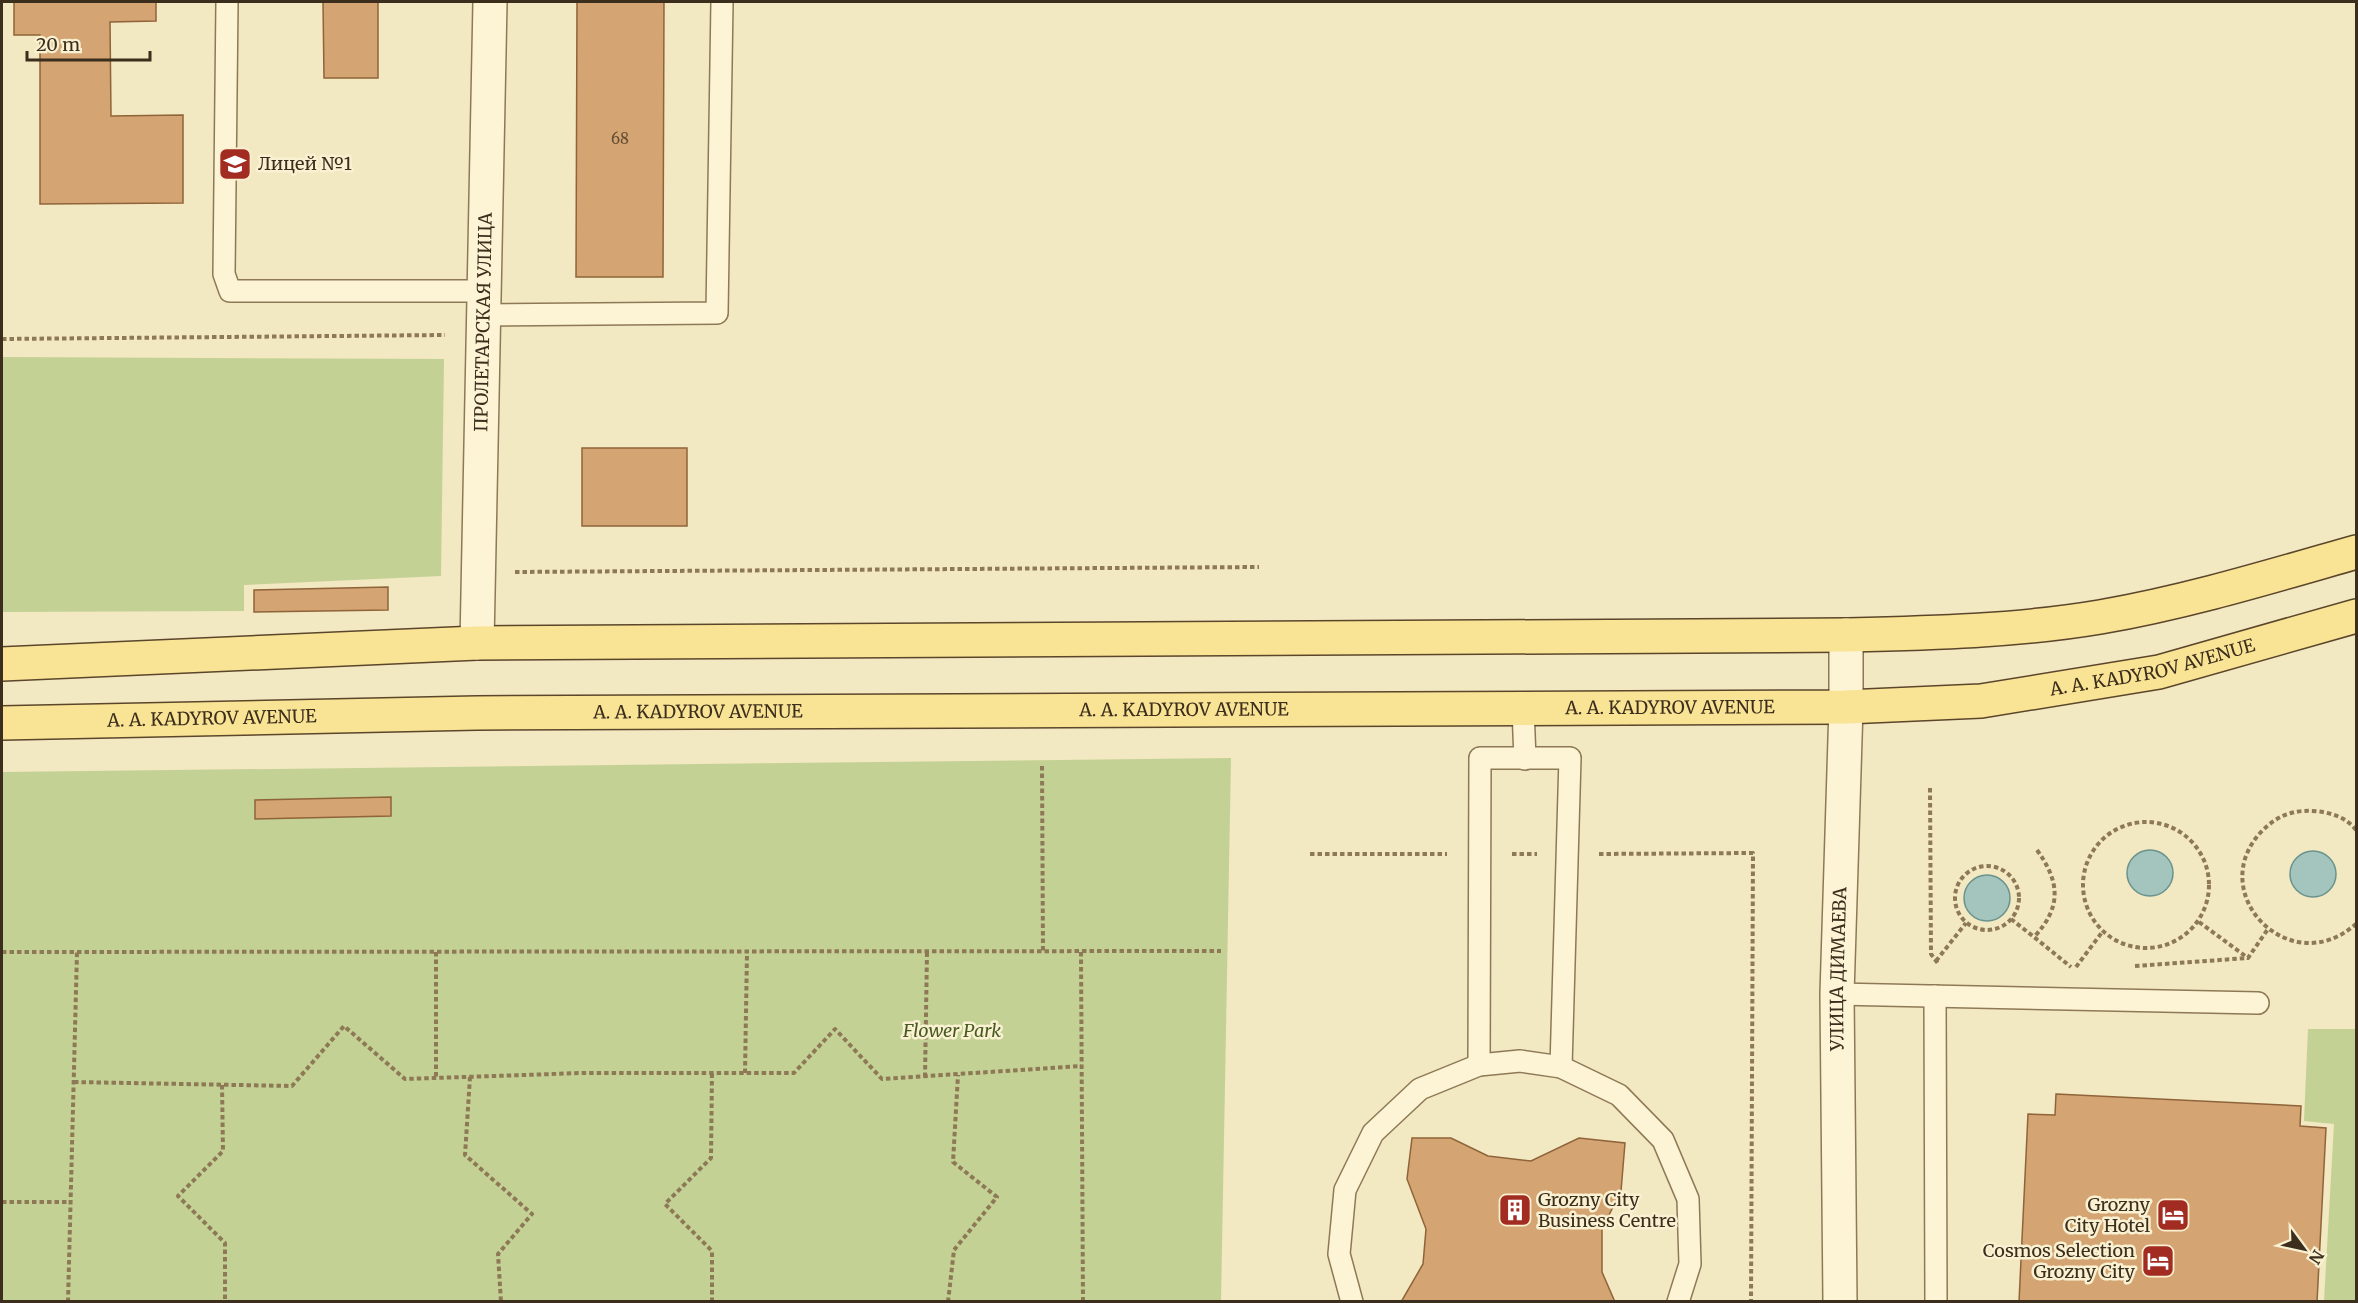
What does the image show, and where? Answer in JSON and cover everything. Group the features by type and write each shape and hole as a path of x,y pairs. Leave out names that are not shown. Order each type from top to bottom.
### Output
{"main road":[{"path":"2,664 477,643 1846,636 1958,632 2100,617 2231,588 2356,552"},
{"name":"A. A. KADYROV AVENUE","path":"2,723 489,713 1846,707 1981,700 2159,672 2356,616"}],"street":[{"name":"ПРОЛЕТАРСКАЯ УЛИЦА","path":"477,643 490,2"},
{"name":"УЛИЦА ДИМАЕВА","path":"1840,1302 1837,994 1846,636"}],"lane":[{"path":"226,2 224,274 230,291 482,313 717,313 722,2"},
{"path":"1523,709 1525,759"},
{"path":"1479,1065 1480,758 1569,758 1561,1067"},
{"path":"1837,994 2258,1003"},
{"path":"1935,996 1936,1302"},
{"path":"1352,1302 1339,1254 1345,1190 1373,1133 1420,1089 1479,1065 1520,1061 1561,1067 1619,1095 1663,1140 1688,1199 1690,1264 1678,1302"}],"path":[{"path":"2,339 482,313"},
{"path":"479,572 1259,567"},
{"path":"1042,766 1043,952"},
{"path":"1930,788 1931,954 1941,967"},
{"path":"2356,830 2336,815 2316,810 2293,812 2272,821 2256,837 2245,857 2242,880 2247,903 2259,922 2277,936 2299,943 2322,943 2343,935 2356,924"},
{"path":"2155,821 2175,827 2192,840 2205,857 2210,878 2209,898 2199,922 2188,933 2170,944 2150,948 2130,947 2111,938 2103,931 2095,923 2085,904 2082,883 2087,862 2097,844 2114,830 2133,822 2155,821"},
{"path":"2034,937 2048,922 2056,891 2049,867 2037,850"},
{"path":"1310,854 1753,854 1751,1302"},
{"path":"1985,866 2006,872 2013,880 2019,899 2011,919 1995,929 1985,930 1966,923 1955,904 1959,883 1975,869 1985,866"},
{"path":"2011,919 2074,969"},
{"path":"2199,922 2248,958"},
{"path":"1936,961 1966,923"},
{"path":"2248,958 2268,929"},
{"path":"2074,969 2103,931"},
{"path":"2,952 1221,951"},
{"path":"68,1302 77,952"},
{"path":"436,952 436,1078"},
{"path":"745,1073 747,952"},
{"path":"925,1077 927,952"},
{"path":"1080,952 1083,1302"},
{"path":"2132,966 2248,958"},
{"path":"2065,970 2086,969"},
{"path":"74,1082 292,1086 344,1026 405,1079 794,1073 835,1029 882,1079 1081,1066"},
{"path":"712,1073 711,1158 665,1204 712,1251 712,1302"},
{"path":"948,1302 954,1250 997,1197 953,1162 958,1074"},
{"path":"470,1077 465,1155 532,1214 498,1254 501,1302"},
{"path":"222,1085 223,1150 178,1196 225,1243 225,1302"},
{"path":"2,1202 70,1202"}],"green space":[{"path":"2,357 444,359 441,576 244,585 244,611 2,612"},
{"name":"Flower Park","path":"1231,758 1221,1301 2,1301 2,772"},
{"path":"2308,1029 2356,1029 2356,1301 2324,1301 2334,1124 2304,1121"}],"water":[{"path":"2150,850 2166,857 2173,873 2166,889 2150,896 2134,889 2127,873 2134,857"},
{"path":"2313,851 2329,858 2336,874 2329,890 2313,897 2297,890 2290,874 2297,858"},
{"path":"1987,875 2003,882 2010,898 2003,914 1987,921 1971,914 1964,898 1971,882"}],"building":[{"path":"14,2 156,2 156,21 110,22 111,116 183,115 183,203 40,204 40,35 14,35"},
{"path":"323,2 378,2 378,78 324,78"},
{"path":"577,2 664,2 663,277 576,277"},
{"path":"582,448 687,448 687,526 582,526"},
{"path":"388,587 388,610 254,612 254,590"},
{"path":"391,797 391,816 255,819 255,800"},
{"name":"Grozny City Hotel","path":"2056,1094 2301,1106 2300,1126 2326,1128 2317,1302 2019,1302 2028,1114 2055,1115"},
{"name":"Grozny City Business Centre","path":"1412,1138 1451,1138 1488,1156 1531,1161 1579,1138 1625,1143 1621,1191 1602,1229 1602,1272 1615,1302 1401,1302 1423,1264 1426,1229 1407,1179"}],"place":[{"name":"Лицей №1","path":"235,164"},
{"name":"Grozny City Business Centre","path":"1515,1210"},
{"name":"Grozny City Hotel","path":"2173,1215"},
{"name":"Cosmos Selection Grozny City","path":"2158,1261"}]}
